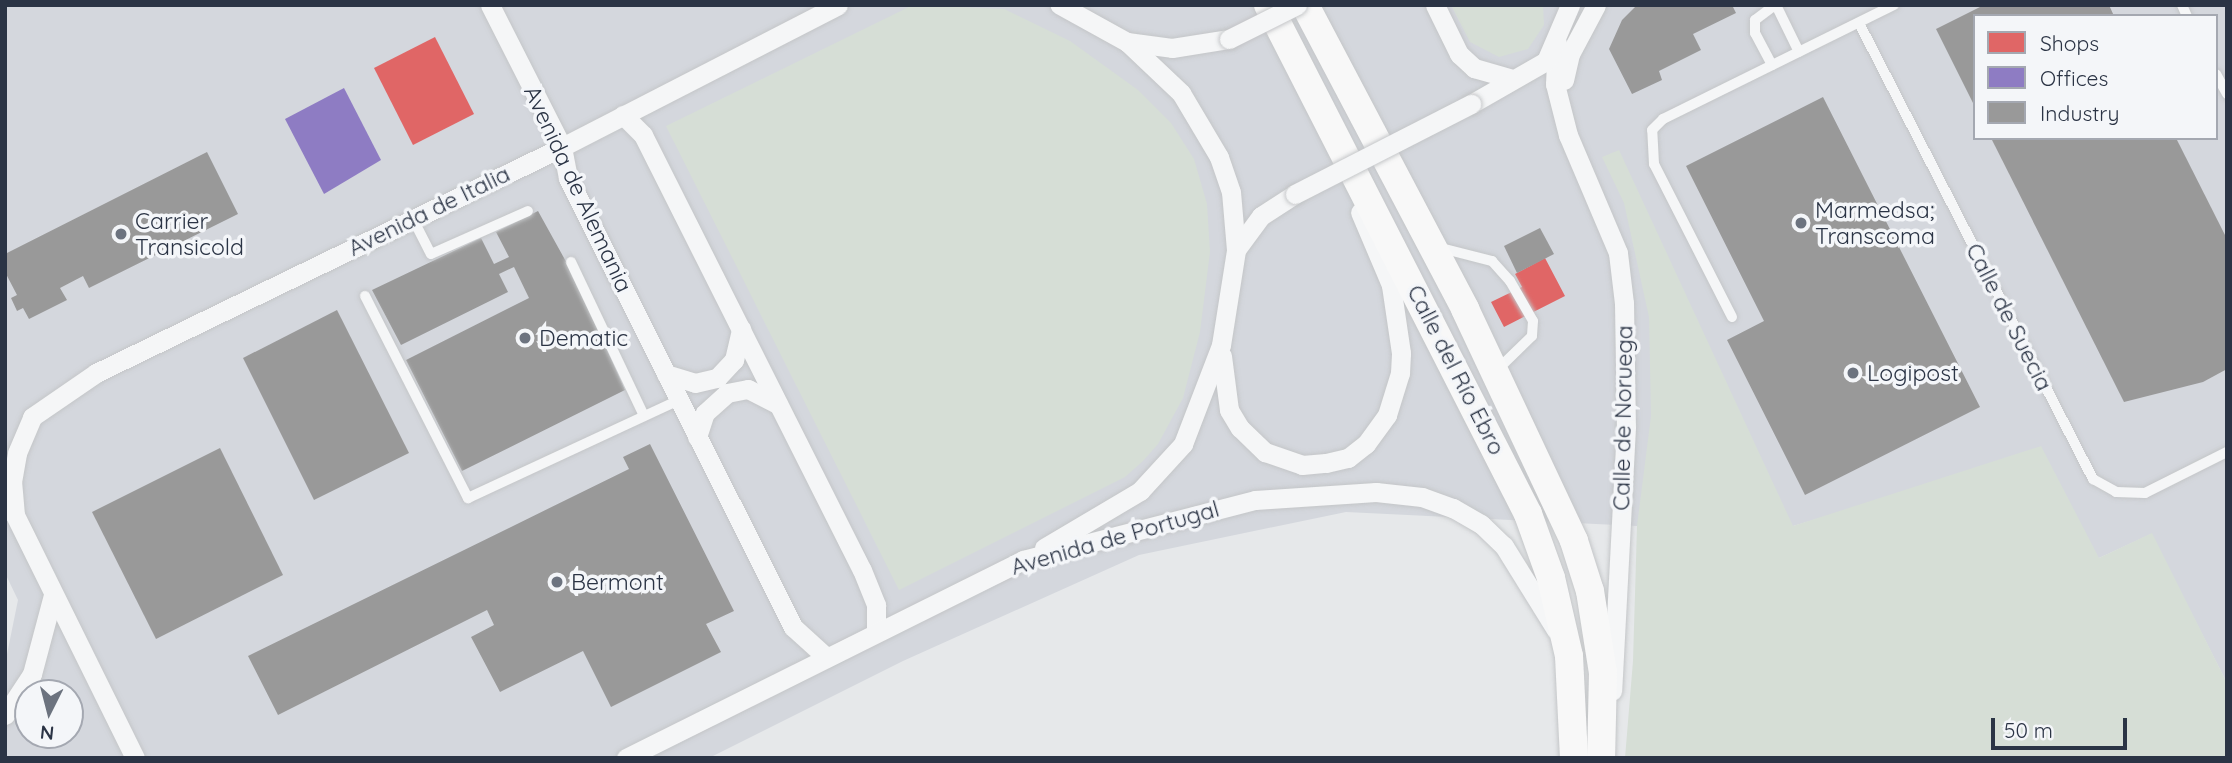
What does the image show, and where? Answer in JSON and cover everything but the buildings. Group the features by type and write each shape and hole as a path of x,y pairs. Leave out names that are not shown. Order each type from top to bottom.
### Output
{"main road":[{"name":"Calle del Río Ebro","path":"1268,5 1528,514 1551,578 1569,656 1574,758"},
{"name":"Calle del Río Ebro","path":"1305,5 1432,246 1553,491 1590,592 1603,673 1601,750"}],"street":[{"name":"Avenida de Alemania","path":"491,5 562,147 568,178 793,627 825,656"},
{"name":"Avenida de Italia","path":"53,595 12,499 17,453 27,424 56,397 96,373 562,147 838,5"},
{"path":"1023,560 1111,512 1156,478 1192,427 1221,345 1236,250 1231,192 1202,123 1156,65 1127,42 1060,5"},
{"path":"1072,5 1087,20"},
{"path":"1127,42 1172,48 1229,38 1297,5"},
{"path":"1435,5 1459,54 1474,68 1510,78"},
{"name":"Calle de Noruega","path":"1560,105 1570,54 1596,5"},
{"name":"Calle de Noruega","path":"1564,9 1557,43 1555,84 1567,135 1618,253 1624,303 1626,427 1616,674 1601,750"},
{"path":"1236,250 1261,216 1295,194 1471,104 1510,78 1546,61 1557,43"},
{"path":"1221,345 1225,392 1240,428 1265,452 1290,462 1326,463 1348,458 1377,430 1396,390 1401,353 1391,285 1295,58"},
{"path":"623,115 643,135 871,588 876,630"},
{"path":"666,373 695,383 717,378 734,360 741,329"},
{"path":"697,437 705,413 727,393 748,389 779,405"},
{"name":"Avenida de Portugal","path":"626,758 876,630 1023,560 1255,500 1330,492 1422,496 1472,518 1504,546 1569,656"},
{"path":"5,715 32,674 53,595"},
{"path":"53,595 135,758"}],"lane":[{"path":"1772,65 1755,33 1755,20 1775,5 1799,52"},
{"path":"1732,317 1654,164 1650,145 1652,130 1663,119 1894,5"},
{"name":"Calle de Suecia","path":"1859,23 2092,479 2116,492 2145,493 2227,452"},
{"path":"2218,78 2227,94"},
{"path":"414,219 431,254 528,211"},
{"path":"1432,246 1492,261 1510,281 1532,321 1532,336 1495,371"},
{"path":"570,262 644,416"},
{"path":"365,296 468,498 679,400"}],"shaded area":[{"path":"5,5 2227,5 2227,683 2151,534 2099,558 1901,494 1793,526 1637,526 1346,512 1139,555 903,661 709,758 5,758 5,664 18,600 5,573"},
{"path":"913,5 1004,9 1070,41 1138,90 1171,123 1194,159 1207,204 1210,252 1200,332 1183,398 1158,444 1143,461 1125,477 899,590 666,126"},
{"path":"1451,5 1543,5 1544,25 1528,49 1499,57 1470,42"},
{"path":"1619,150 1793,526 2041,446 2099,558 2152,533 2227,683 2227,758 1625,758 1633,661 1637,526 1651,416 1649,317 1624,203 1602,157"}],"place":[{"name":"Marmedsa; Transcoma","path":"1801,223"},
{"name":"Carrier Transicold","path":"121,234"},
{"name":"Dematic","path":"525,338"},
{"name":"Logipost","path":"1853,373"},
{"name":"Bermont","path":"557,582"}]}
